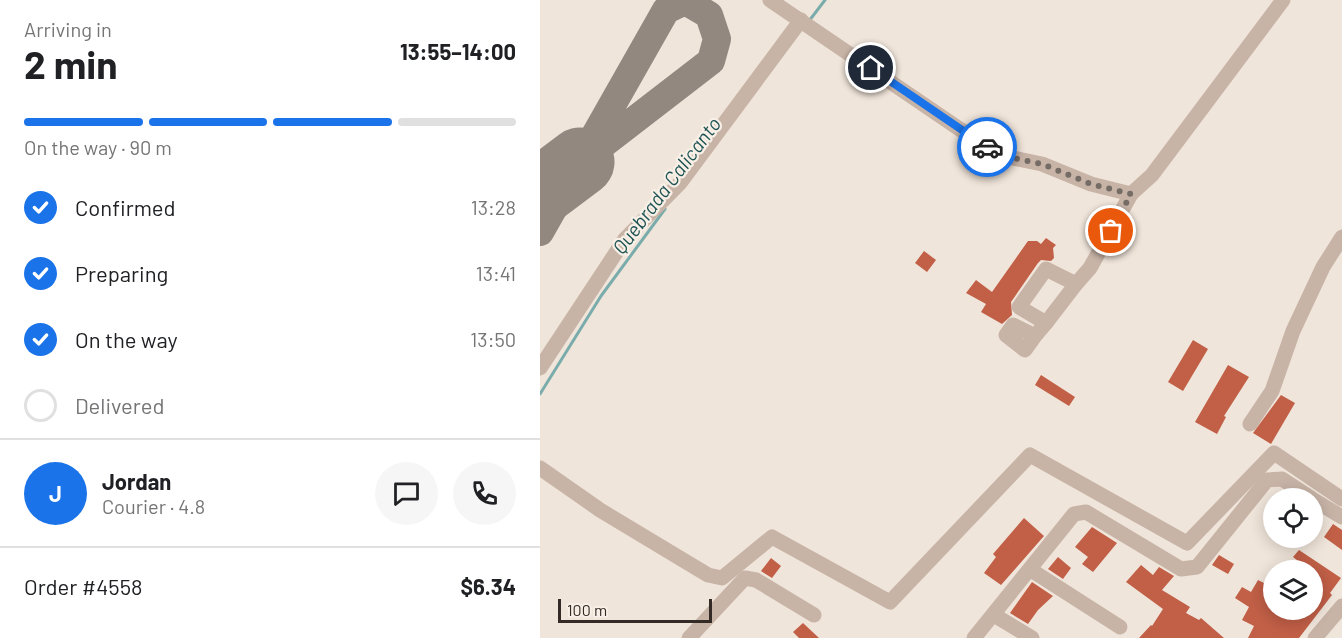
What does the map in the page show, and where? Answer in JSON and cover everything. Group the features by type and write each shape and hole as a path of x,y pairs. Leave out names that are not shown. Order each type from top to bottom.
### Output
{"street":[{"path":"770,0 986,147 1008,157 1042,164 1091,184 1131,194"},
{"path":"1035,336 1090,268 1131,194 1152,175 1283,0"},
{"path":"540,368 625,239 680,183 805,23"},
{"path":"1250,424 1272,391 1293,331 1323,267 1342,237"},
{"path":"1046,323 1019,307 1034,284 1046,269 1076,284"},
{"path":"540,468 600,510 708,575 722,578 729,574 772,537 890,602 1030,455 1187,543 1274,453 1342,498"},
{"path":"974,638 1074,514 1080,511 1086,512 1181,569 1190,570 1197,567 1267,480 1282,479 1296,488"},
{"path":"1323,505 1342,517"},
{"path":"1031,570 1120,627"},
{"path":"689,638 745,578 756,579 814,615"},
{"path":"1315,638 1342,606"},
{"path":"994,615 1032,638"}],"building":[{"path":"1046,238 1056,245 1053,248 1054,258 1051,261 1041,260 1038,263 1011,302 1012,315 1002,324 981,312 986,304 966,293 976,280 992,292 1028,241 1037,241 1041,244"},
{"path":"924,251 936,260 927,272 915,263"},
{"path":"1193,340 1208,349 1183,391 1168,382"},
{"path":"1228,365 1249,377 1224,416 1226,417 1217,434 1195,422"},
{"path":"1041,375 1075,397 1069,406 1035,385"},
{"path":"1281,395 1295,403 1271,444 1253,433"},
{"path":"1024,518 1044,536 1001,585 984,573 996,557 993,554"},
{"path":"1333,524 1342,530 1342,550 1324,537"},
{"path":"1092,527 1117,543 1093,572 1082,564 1088,557 1075,547"},
{"path":"1299,550 1314,560 1297,560 1293,557"},
{"path":"1219,555 1234,564 1228,574 1212,565"},
{"path":"1058,557 1071,568 1063,579 1048,569"},
{"path":"771,558 781,566 772,578 761,571"},
{"path":"1141,565 1153,575 1159,567 1174,576 1162,590 1190,607 1186,613 1199,620 1201,618 1224,638 1139,638 1152,626 1163,609 1126,582"},
{"path":"1323,566 1341,578 1330,593 1332,595 1323,607"},
{"path":"1258,580 1263,582 1263,620 1313,620 1299,638 1248,638 1254,626 1242,620 1249,607 1235,598 1242,587 1251,592"},
{"path":"1032,582 1053,596 1038,610 1028,624 1010,613"},
{"path":"803,623 819,638 799,638 793,632"}],"waterway":[{"name":"Quebrada Calicanto","path":"809,21 825,0"},
{"name":"Quebrada Calicanto","path":"540,394 601,296 665,209"}],"taxiway":[{"path":"540,232 666,10 685,1 709,15 717,39 711,61 580,162"}],"runway":[{"path":"540,192 580,162"}],"way so far":[{"path":"987,147 1008,157 1042,164 1091,184 1131,194 1111,231"}],"route":[{"path":"871,68 987,147"}]}
